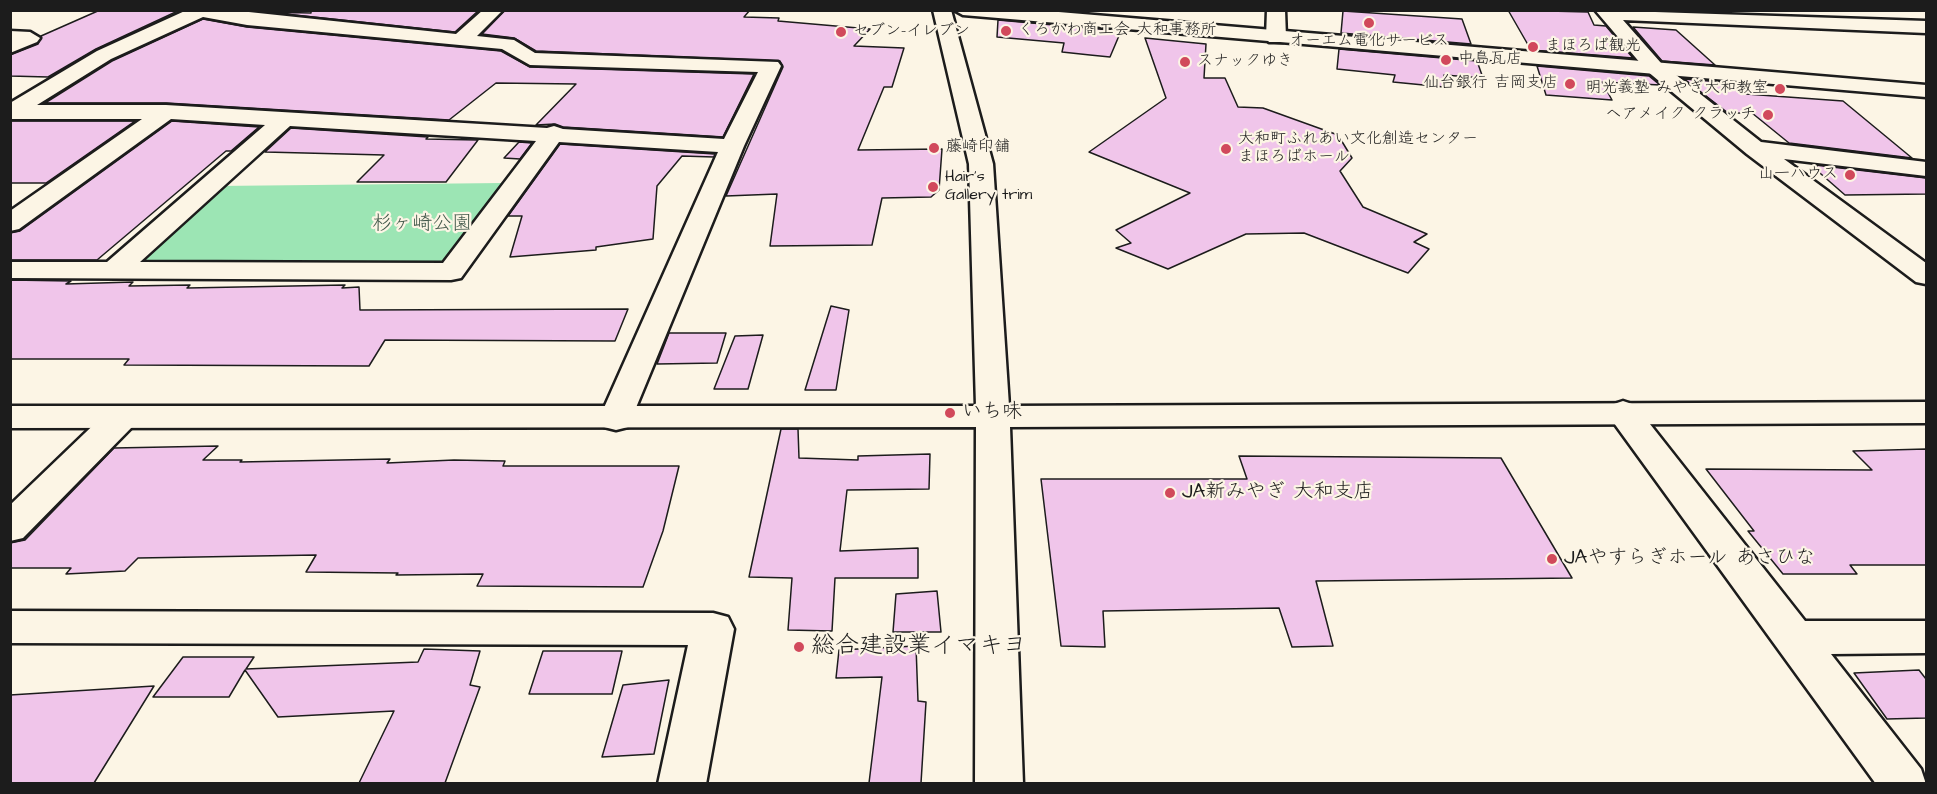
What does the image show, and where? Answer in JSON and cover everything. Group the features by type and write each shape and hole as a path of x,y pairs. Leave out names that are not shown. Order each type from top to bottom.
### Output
{"street":[{"path":"462,38 494,10"},
{"path":"942,10 981,164 993,418 999,783"},
{"path":"963,10 1926,91"},
{"path":"1276,10 1276,38"},
{"path":"1795,10 1813,23"},
{"path":"11,112 104,55 200,11 392,34 462,38 507,44 530,59 771,66 732,146 616,419"},
{"path":"1605,12 1926,27"},
{"path":"1605,12 1654,67 1755,149 1926,276"},
{"path":"10,37 30,38 10,46"},
{"path":"11,112 166,112 554,133 732,146"},
{"path":"10,222 166,112"},
{"path":"115,270 286,118"},
{"path":"10,270 452,272 554,133"},
{"path":"1755,149 1926,169"},
{"path":"1623,412 1904,783"},
{"path":"10,417 616,419 1623,412 1926,413"},
{"path":"10,528 121,418"},
{"path":"10,627 713,629 682,783"},
{"path":"1795,638 1926,637"}],"green space":[{"name":"杉ヶ崎公園","path":"503,183 443,265 129,264 217,186"}],"building":[{"path":"100,10 180,10 96,49 48,77 10,76 10,55 38,44 41,36"},
{"path":"311,10 479,10 455,32 266,12 311,13"},
{"path":"505,10 750,10 744,17 779,18 778,21 870,29 854,46 904,48 892,87 884,87 858,150 942,149 939,190 931,197 882,198 872,245 770,246 777,194 726,196 783,67 780,61 536,51 514,38 482,34"},
{"path":"1508,10 1588,12 1594,25 1606,26 1633,58 1531,50"},
{"path":"1343,11 1462,19 1471,44 1341,33"},
{"path":"203,19 247,27 501,51 530,67 754,74 723,137 563,127 555,124 536,125 576,84 496,83 449,120 166,103 45,103 112,61"},
{"path":"998,20 1121,31 1110,57 1062,52 1064,43 997,37"},
{"path":"1633,27 1676,30 1715,65 1662,61"},
{"path":"1145,38 1206,44 1204,78 1225,78 1238,107 1263,108 1338,135 1352,158 1340,171 1363,207 1427,234 1414,242 1429,249 1408,273 1304,233 1246,234 1168,269 1116,248 1131,243 1116,230 1190,193 1089,152 1166,98"},
{"path":"1339,49 1477,61 1483,78 1444,75 1444,87 1393,82 1395,75 1337,69"},
{"path":"1537,66 1649,76 1660,85 1602,82 1612,100 1546,95"},
{"path":"1684,79 1734,83 1746,94 1843,101 1912,158 1789,143 1752,113 1728,113"},
{"path":"10,121 135,121 46,183 10,183"},
{"path":"172,121 259,127 231,151 226,151 97,260 10,260 10,233 20,231"},
{"path":"291,128 428,137 426,139 478,140 446,182 357,182 384,155 265,152"},
{"path":"519,142 532,143 520,159 504,158"},
{"path":"560,144 715,154 714,157 682,156 657,186 653,239 596,247 596,250 510,257 522,216 508,216"},
{"path":"1815,165 1926,178 1926,194 1845,195 1813,167 1817,167"},
{"path":"10,280 71,281 66,284 133,282 129,286 190,285 187,288 345,285 342,288 359,287 360,310 628,309 615,341 385,340 369,366 124,365 129,359 10,359"},
{"path":"831,306 849,310 836,390 805,390"},
{"path":"669,333 726,333 717,363 657,364"},
{"path":"763,335 748,389 714,389 735,336"},
{"path":"781,429 798,429 799,458 858,460 858,456 930,454 929,489 847,490 840,551 918,548 918,578 835,578 832,631 788,630 792,578 749,577"},
{"path":"218,446 203,460 242,460 240,462 390,459 387,463 454,460 505,461 503,466 679,466 663,531 643,587 477,586 483,574 396,575 398,573 306,572 316,555 138,558 125,571 66,574 71,568 10,568 10,543 25,540 114,448"},
{"path":"1926,449 1926,565 1850,565 1857,574 1783,574 1748,531 1754,531 1706,469 1872,470 1853,451"},
{"path":"1239,456 1501,458 1572,578 1316,581 1333,646 1292,647 1279,608 1103,611 1105,647 1061,646 1041,479 1247,479"},
{"path":"937,591 941,632 893,632 896,594"},
{"path":"916,646 918,701 926,702 921,783 869,783 882,677 836,678 839,650"},
{"path":"424,649 480,651 470,685 480,687 445,783 359,783 394,711 278,717 245,670 229,697 153,697 183,657 254,657 246,669 418,662"},
{"path":"543,651 622,651 612,694 529,694"},
{"path":"1919,670 1926,679 1926,718 1887,719 1854,673"},
{"path":"669,680 654,754 602,757 623,685"},
{"path":"154,686 94,783 10,783 10,695"}],"place":[{"name":"オーエム電化サービス","path":"1369,23"},
{"name":"くろかわ商工会 大和事務所","path":"1006,31"},
{"name":"セブン-イレブン","path":"841,32"},
{"name":"まほろば観光","path":"1533,47"},
{"name":"中島瓦店","path":"1446,60"},
{"name":"スナックゆき","path":"1185,62"},
{"name":"仙台銀行 吉岡支店","path":"1570,84"},
{"name":"明光義塾 みやぎ大和教室","path":"1780,89"},
{"name":"ヘアメイク クラッチ","path":"1768,115"},
{"name":"藤崎印舗","path":"934,148"},
{"name":"大和町ふれあい文化創造センター まほろばホール","path":"1226,149"},
{"name":"山一ハウス","path":"1850,175"},
{"name":"Hair's Gallery trim","path":"933,187"},
{"name":"いち味","path":"950,413"},
{"name":"JA新みやぎ 大和支店","path":"1170,493"},
{"name":"JAやすらぎホール あさひな","path":"1552,559"},
{"name":"総合建設業イマキヨ","path":"799,647"}]}
